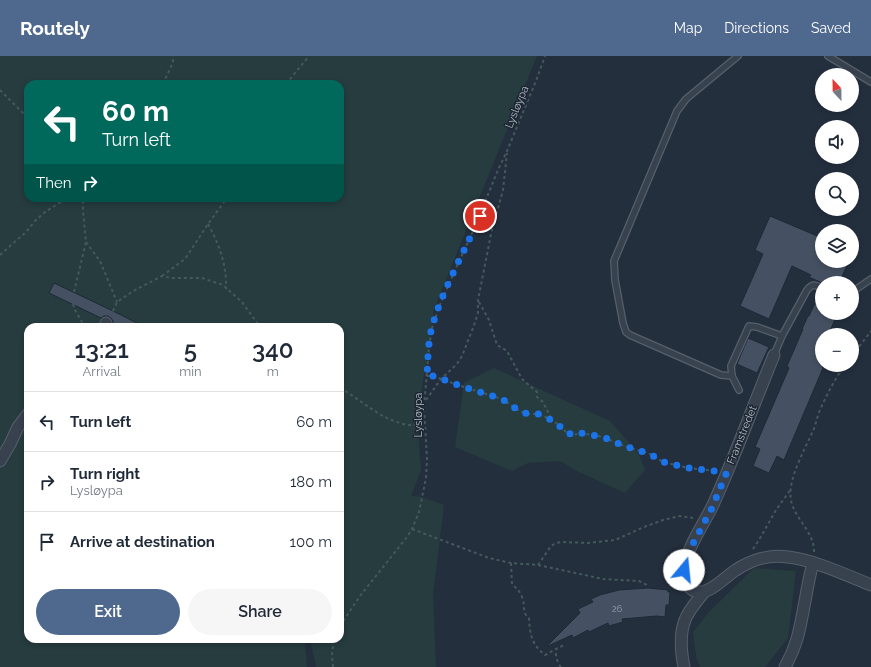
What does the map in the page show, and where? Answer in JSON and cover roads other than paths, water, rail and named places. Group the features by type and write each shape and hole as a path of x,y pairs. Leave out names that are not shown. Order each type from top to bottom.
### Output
{"street":[{"name":"Framstredet","path":"704,592 698,592 688,586 686,582 684,570 688,553 726,474 774,355"},
{"path":"0,461 18,427 24,419"},
{"path":"684,667 681,648 682,629 685,619 704,592 734,570 747,563 775,556 788,557 813,563 871,585"},
{"path":"785,667 797,639 813,563"}],"lane":[{"path":"732,376 721,375 626,332 623,324 614,261 678,111 686,99 738,56"},
{"path":"828,56 871,82"},
{"path":"859,287 871,279"},
{"path":"774,355 782,336 807,290 810,286 815,285"},
{"path":"739,390 732,376 731,366 748,326 757,327 782,336"}]}
